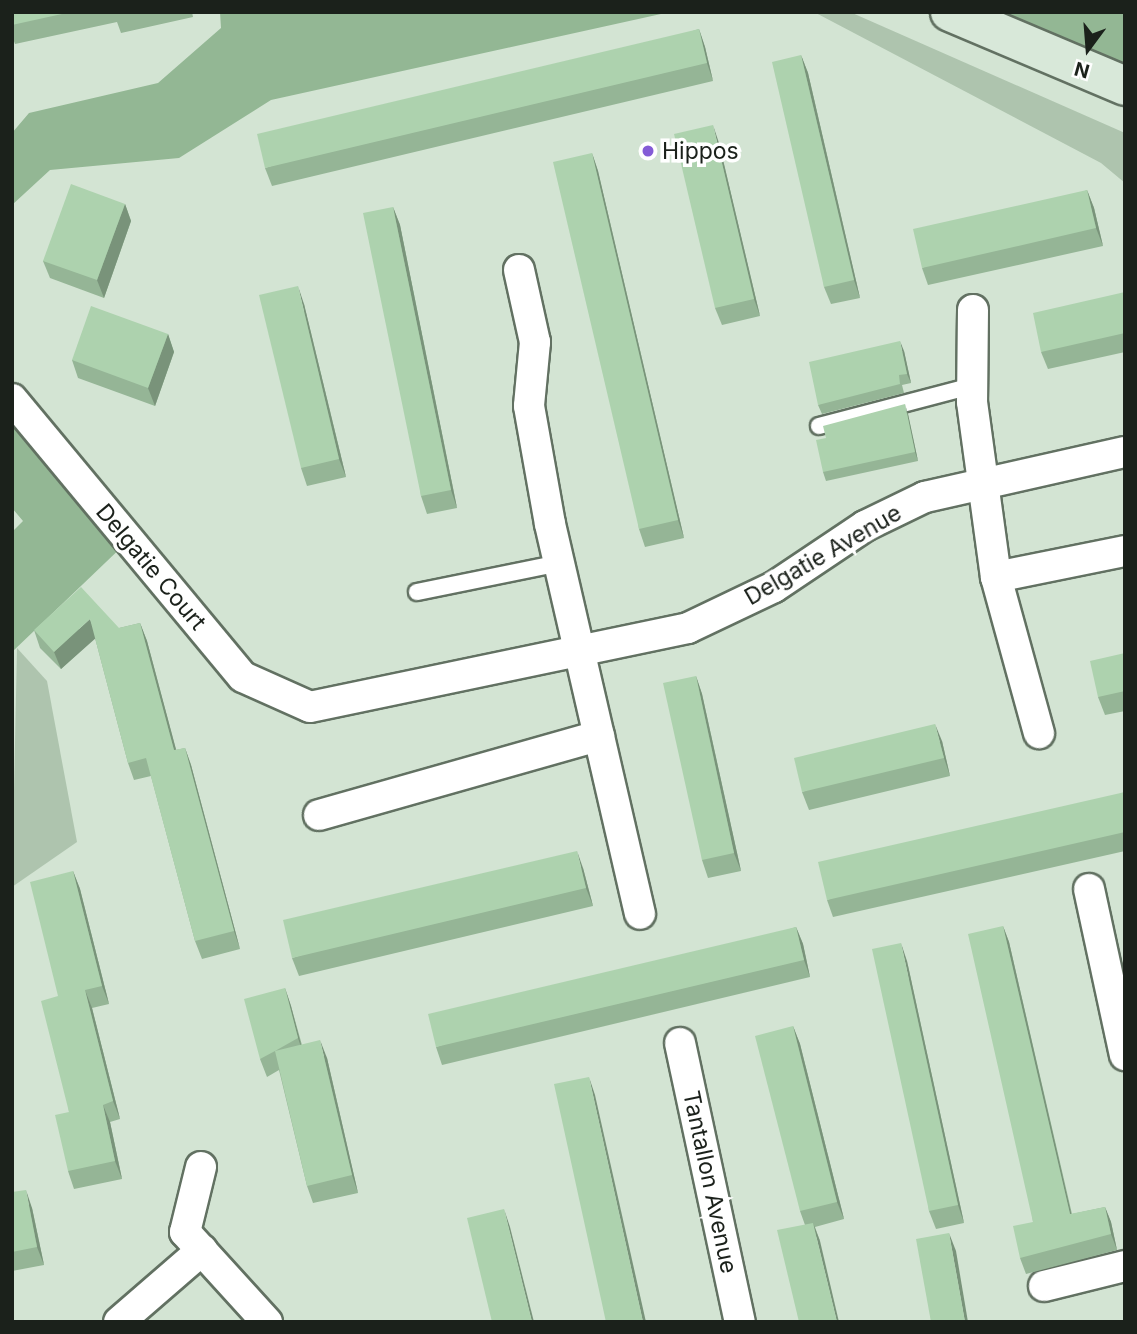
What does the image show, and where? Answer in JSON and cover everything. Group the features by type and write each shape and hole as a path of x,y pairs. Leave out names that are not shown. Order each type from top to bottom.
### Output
{"street":[{"path":"950,12 1125,86"},
{"path":"519,270 535,342 529,406 560,563 640,914"},
{"path":"974,310 972,386 987,485 996,577 1039,733"},
{"name":"Delgatie Court","path":"12,399 243,677 310,707"},
{"name":"Delgatie Avenue","path":"310,707 581,654 688,628 774,587 889,514 925,497 1125,452"},
{"path":"996,577 1125,551"},
{"path":"319,815 599,736"},
{"path":"1089,889 1125,1055"},
{"name":"Tantallon Avenue","path":"680,1043 740,1322"},
{"path":"201,1167 185,1232 267,1322"},
{"path":"119,1322 202,1250"},
{"path":"1044,1286 1125,1266"}],"lane":[{"path":"819,426 972,386"},
{"path":"417,592 560,563"}],"green space":[{"path":"220,12 670,12 271,100 179,158 50,170 12,205 12,133 29,113 158,83 221,28"},
{"path":"814,12 850,12 1125,133 1125,183 1101,163"},
{"path":"989,12 1125,12 1125,73"},
{"path":"12,399 129,540 12,652 12,532 23,521 12,508"},
{"path":"17,648 47,681 77,842 12,887"}],"building":[{"path":"12,12 71,12 12,25"},
{"path":"699,29 707,63 265,168 257,134"},
{"path":"801,55 854,280 824,287 772,62"},
{"path":"713,125 754,299 715,308 674,134"},
{"path":"592,153 678,520 639,529 553,162"},
{"path":"71,184 125,204 97,280 43,261"},
{"path":"1087,190 1096,228 922,268 913,229"},
{"path":"393,207 451,490 421,496 363,213"},
{"path":"298,286 339,459 301,468 259,295"},
{"path":"1125,292 1125,333 1041,352 1033,313"},
{"path":"91,306 168,334 148,388 72,360"},
{"path":"900,341 907,374 899,375 900,384 818,405 809,362"},
{"path":"905,404 915,452 823,472 816,440 826,438 823,426"},
{"path":"81,587 119,628 140,623 174,750 185,748 234,931 195,941 146,758 128,763 90,619 54,652 34,630"},
{"path":"1125,653 1125,691 1098,697 1090,661"},
{"path":"696,676 734,853 702,860 663,683"},
{"path":"935,724 944,758 802,792 794,758"},
{"path":"1125,792 1125,832 827,900 818,862"},
{"path":"577,851 586,888 292,958 283,920"},
{"path":"73,871 102,986 85,990 113,1101 103,1105 115,1161 68,1171 55,1115 69,1112 41,1001 58,996 30,882"},
{"path":"1003,926 1070,1214 1105,1207 1111,1234 1020,1258 1013,1226 1033,1222 968,934"},
{"path":"796,927 804,960 436,1047 428,1014"},
{"path":"901,943 958,1205 929,1211 872,949"},
{"path":"285,988 298,1038 260,1059 244,999"},
{"path":"793,1026 837,1202 800,1211 755,1036"},
{"path":"320,1040 352,1175 307,1186 275,1051"},
{"path":"589,1077 643,1322 606,1322 554,1084"},
{"path":"26,1190 37,1247 12,1252 12,1192"},
{"path":"504,1209 532,1322 492,1322 467,1218"},
{"path":"813,1223 837,1322 799,1322 777,1230"},
{"path":"949,1233 965,1322 931,1322 916,1239"}],"place":[{"name":"Hippos","path":"648,151"}]}
